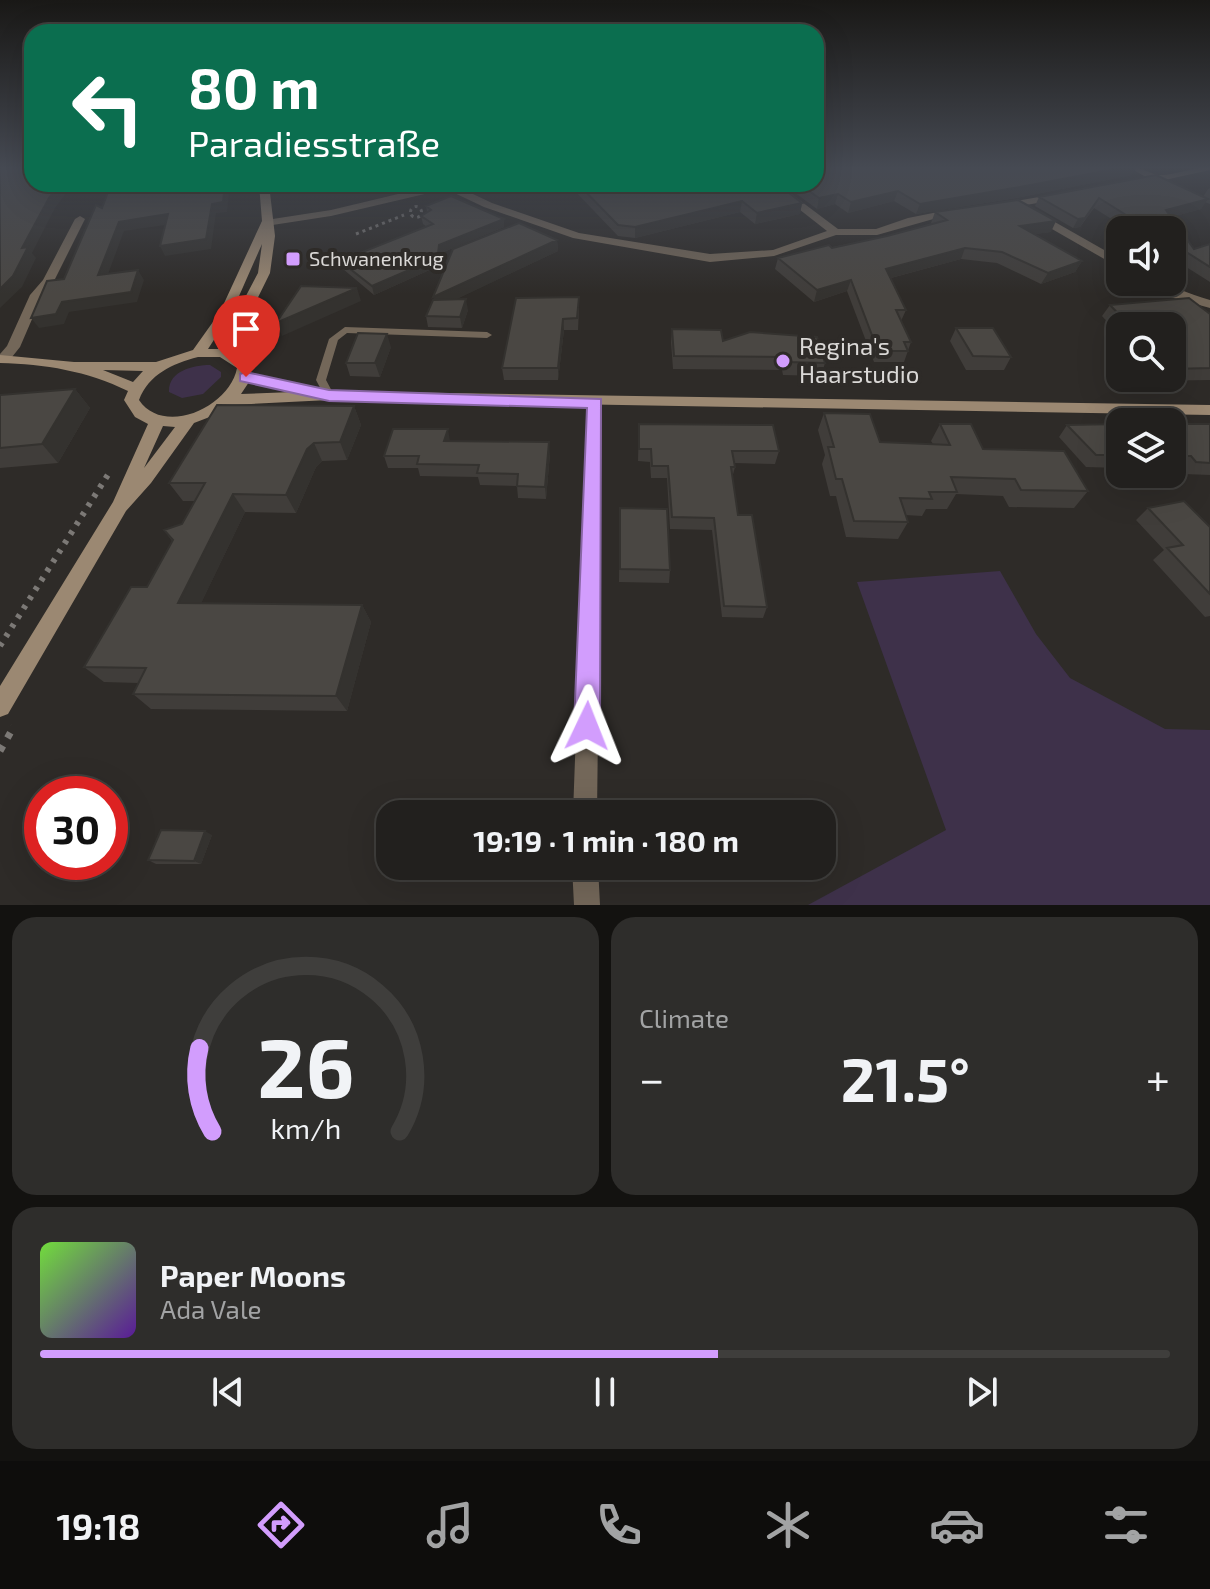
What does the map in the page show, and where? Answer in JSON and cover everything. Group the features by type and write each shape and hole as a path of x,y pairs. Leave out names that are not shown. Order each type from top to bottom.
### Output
{"main road":[{"path":"223,353 264,273 269,236 265,209"},
{"path":"198,353 226,312 266,223"},
{"path":"1,359 61,365 157,367 198,353 223,353 236,358 244,366 246,377 229,400"},
{"path":"61,365 121,381 135,389"},
{"path":"157,367 135,389 131,400 134,410 157,422 189,419 229,400 329,395 595,403 1210,410"},
{"path":"246,377 329,395"},
{"path":"120,506 145,479 189,419"},
{"path":"0,706 120,506 157,422"}],"street":[{"path":"266,223 347,209"},
{"path":"506,209 577,236 710,258 774,253 835,232 877,232 912,220 963,211"},
{"path":"805,209 835,232"},
{"path":"1025,209 1106,256"},
{"path":"1,359 13,347 36,295 48,281 80,219"},
{"path":"520,228 535,222"},
{"path":"1181,296 1210,304"},
{"path":"585,800 595,403"},
{"path":"586,880 587,905"}],"lane":[{"path":"329,395 321,380 334,339 345,330 487,335"}],"path":[{"path":"356,234 408,214"}],"shaded area":[{"path":"210,365 221,372 221,377 203,394 182,398 169,392 177,374 196,366"},
{"path":"1000,571 1036,634 1070,678 1165,729 1210,730 1210,905 808,905 946,830 857,582"}],"building":[{"path":"0,209 43,209 22,248 28,247 13,276 0,289"},
{"path":"94,209 211,209 206,239 160,246 168,214 119,222 98,275 138,270 131,292 62,302 56,314 31,318 47,281 64,279"},
{"path":"481,209 504,219 439,245 438,254 444,255 372,286 340,261 433,224 421,216 431,210"},
{"path":"603,209 708,209 635,227 618,225"},
{"path":"752,209 774,209 757,213"},
{"path":"1035,209 1056,221 1020,226 1082,261 1048,273 1002,252 965,248 886,269 906,310 896,310 911,342 904,342 908,351 878,351 851,280 817,290 778,258 829,245 832,248 887,236 947,220 935,212"},
{"path":"1061,209 1091,209 1085,218 1078,219"},
{"path":"1117,209 1169,209 1166,210 1170,216 1128,216"},
{"path":"519,223 557,240 433,297 453,249"},
{"path":"1186,238 1194,249 1210,244 1210,267 1186,252"},
{"path":"301,286 357,288 276,323"},
{"path":"579,297 577,318 563,319 558,368 502,368 516,298"},
{"path":"1189,298 1210,314 1210,368 1186,369 1186,312 1117,312 1110,305"},
{"path":"466,299 460,317 426,316 433,300"},
{"path":"956,328 993,328 1011,357 973,356"},
{"path":"672,329 721,330 723,341 750,332 817,337 825,363 787,362 785,357 674,356"},
{"path":"358,333 387,334 375,363 346,363"},
{"path":"75,389 42,444 0,448 0,395"},
{"path":"217,405 354,406 340,442 314,443 307,449 286,495 233,494 178,603 362,605 336,696 133,694 146,668 84,667 131,587 147,587 173,540 164,530 182,524 205,483 169,483"},
{"path":"824,413 870,414 880,442 950,445 940,424 971,424 983,449 1064,451 1088,491 1021,490 1015,479 951,477 957,492 929,492 932,499 900,498 908,522 854,521 842,479 836,479 828,447 834,447"},
{"path":"639,424 773,425 779,451 732,451 735,467 731,467 738,515 752,515 767,607 724,606 714,518 672,517 668,466 652,466 651,449 639,449"},
{"path":"1106,424 1106,455 1096,455 1067,425"},
{"path":"1186,424 1210,424 1210,463 1196,462 1191,456 1186,456"},
{"path":"393,429 448,429 444,441 549,442 545,487 517,486 518,474 477,473 479,465 417,464 419,456 384,456"},
{"path":"1184,501 1210,527 1210,594 1167,548 1183,545 1148,508"},
{"path":"620,508 667,509 670,570 620,569"},
{"path":"161,830 205,831 194,861 148,860"}],"place":[{"name":"Schwanenkrug","path":"293,259"},
{"name":"Regina's Haarstudio","path":"783,361"}],"route":[{"path":"246,377 329,395 595,403 587,726"}]}
